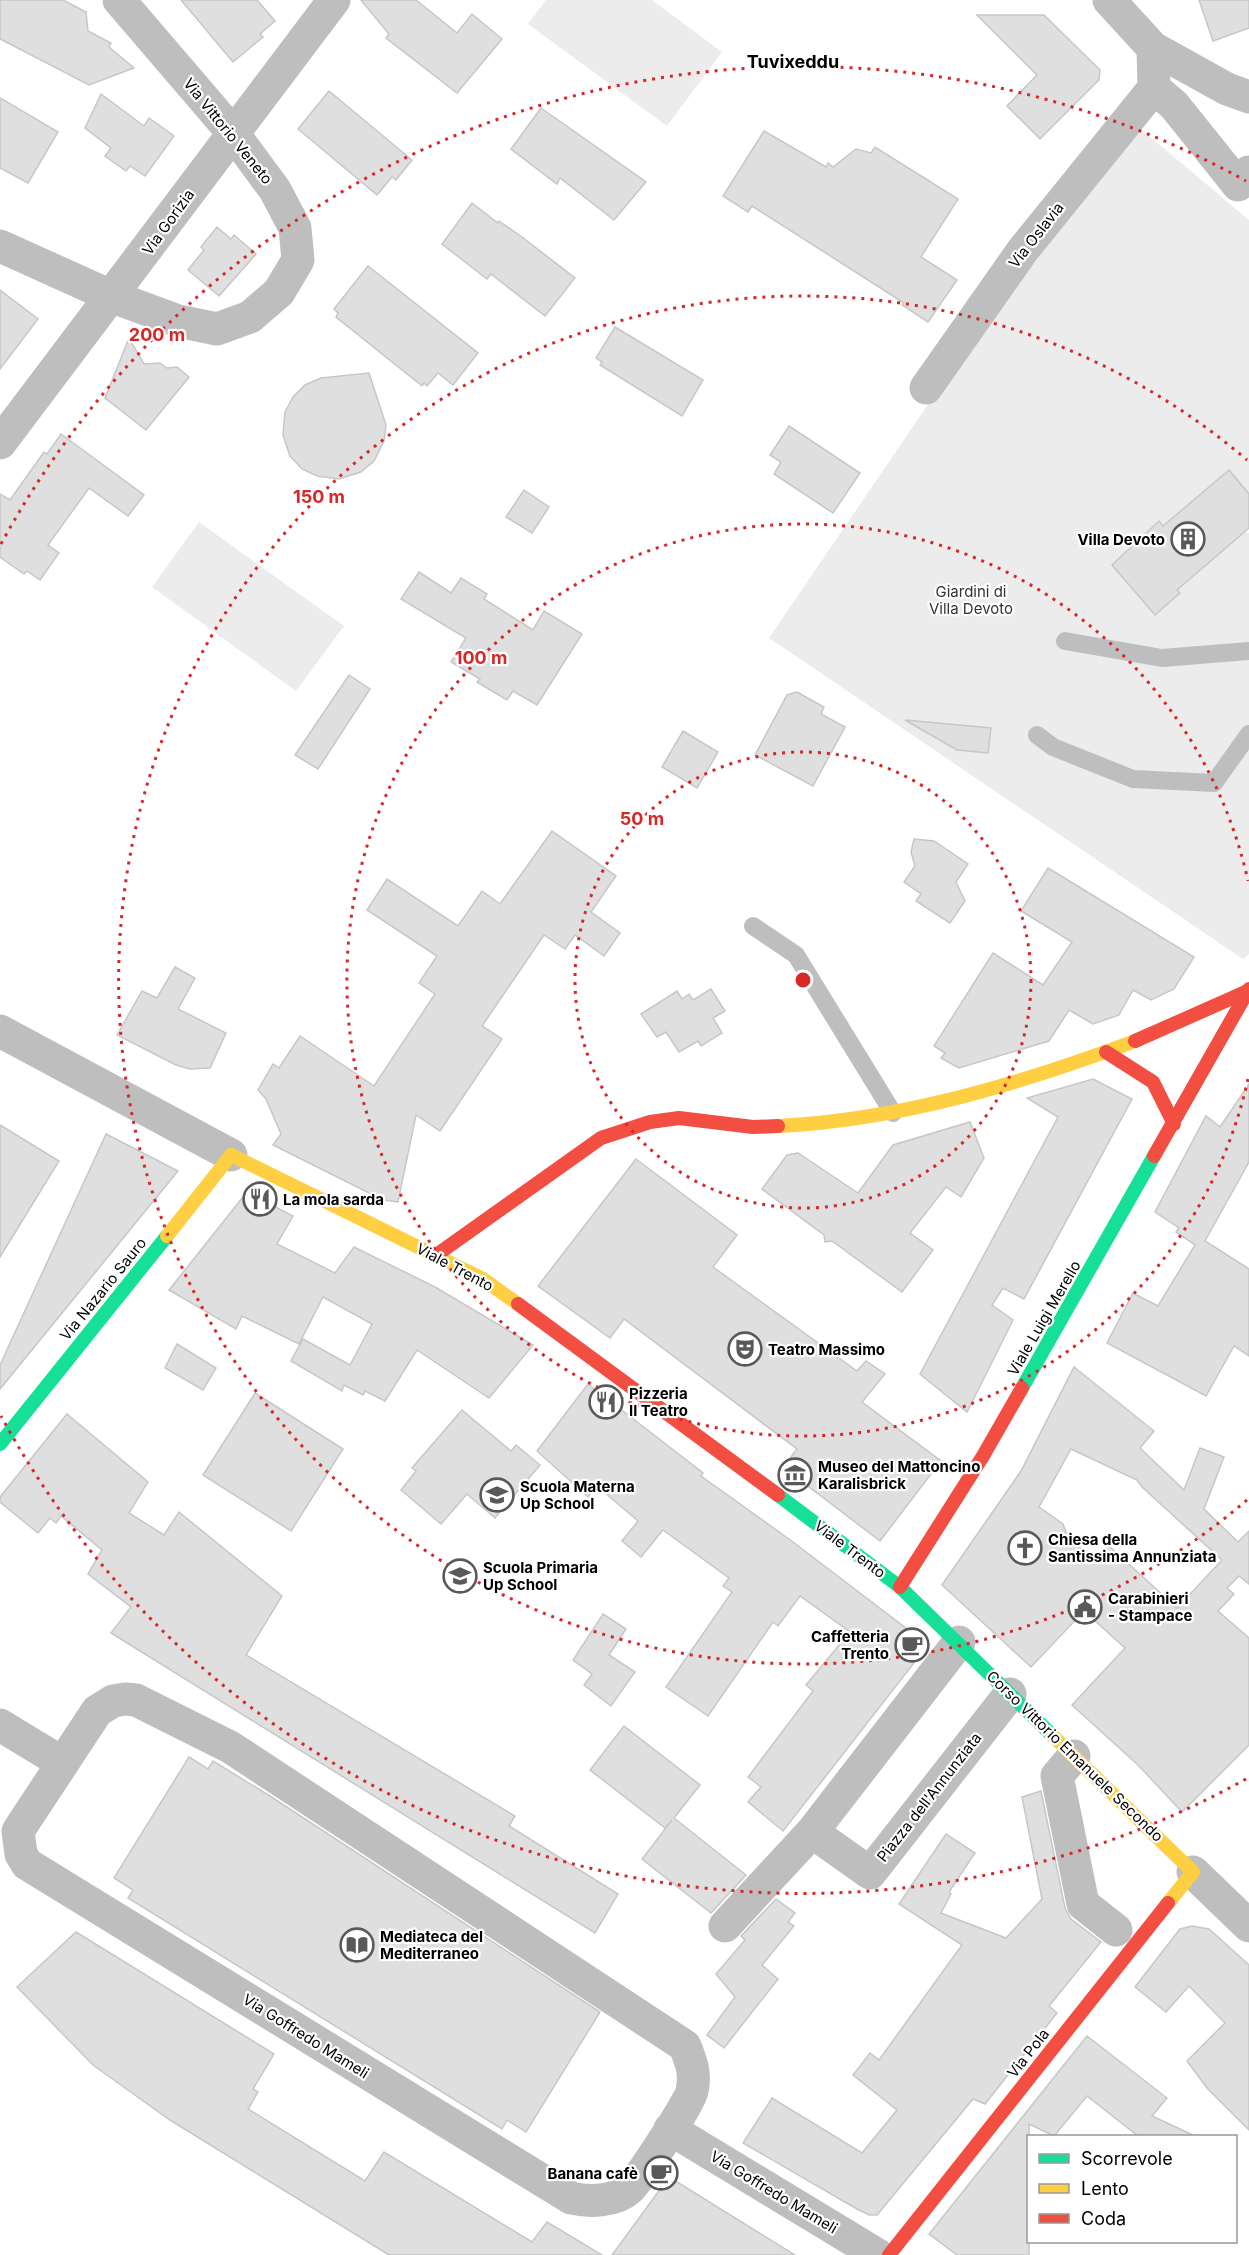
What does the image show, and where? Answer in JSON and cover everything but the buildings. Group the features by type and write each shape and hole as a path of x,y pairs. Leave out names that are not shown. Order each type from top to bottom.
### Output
{"street":[{"name":"Via Vittorio Veneto","path":"0,246 112,297 178,321 217,329 250,316 279,292 298,260 295,228 275,190 233,133 118,0"},
{"name":"Via Gorizia","path":"0,444 334,0"},
{"path":"1109,0 1153,48 1227,89 1249,97"},
{"path":"1153,48 1154,88 1174,105 1238,185 1249,172"},
{"name":"Via Oslavia","path":"926,388 1023,250 1154,88"},
{"path":"435,1256 601,1138 650,1122 679,1118 753,1127 835,1123 893,1113 1052,1072 1180,1027 1248,990"},
{"name":"Viale Luigi Merello","path":"900,1587 983,1456 1174,1124 1248,990"},
{"name":"Viale Trento","path":"0,1031 231,1155 483,1279 900,1587"},
{"path":"1197,1046 1209,1060"},
{"path":"1106,1052 1152,1082 1174,1124"},
{"name":"Via Nazario Sauro","path":"0,1444 231,1155"},
{"name":"Corso Vittorio Emanuele Secondo","path":"900,1587 1249,1926"},
{"path":"725,1926 812,1832 959,1642"},
{"name":"Piazza dell'Annunziata","path":"812,1832 870,1873 1010,1694"},
{"name":"Via Goffredo Mameli","path":"136,1700 230,1747 685,2046 694,2068 692,2094 670,2129 629,2189 600,2199 585,2201 571,2198 27,1864 21,1854 18,1831 61,1762 97,1711 113,1701 136,1700"},
{"path":"0,1725 61,1762"},
{"path":"1074,1756 1057,1776 1083,1904 1116,1929"},
{"name":"Via Pola","path":"889,2255 1193,1872"},
{"name":"Via Goffredo Mameli","path":"670,2129 878,2255"}],"lane":[{"path":"1065,641 1162,658 1249,651"},
{"path":"1036,735 1053,747 1133,778 1214,783 1249,734"},
{"path":"753,926 796,955 893,1113"}],"green space":[{"path":"546,0 652,0 722,52 667,126 528,24"},
{"name":"Giardini di Villa Devoto","path":"1141,129 1249,220 1249,494 1228,470 1163,526 1159,521 1134,544 1177,590 1245,532 1249,533 1249,954 1243,959 769,638 1014,278"},
{"path":"199,522 344,626 296,691 152,587"}],"traffic: fast":[{"path":"1022,1388 1154,1156"},
{"path":"0,1444 167,1236"},
{"path":"778,1495 900,1587 1053,1736"}],"traffic: slow":[{"path":"778,1126 824,1122 914,1108 1048,1072 1135,1041"},
{"path":"167,1236 231,1155 483,1279 518,1304"},
{"path":"1053,1736 1193,1872 1168,1903"}],"traffic: jam":[{"path":"1154,1156 1249,989"},
{"path":"1135,1041 1248,991"},
{"path":"1106,1052 1153,1082 1174,1124"},
{"path":"435,1256 601,1138 650,1122 679,1118 753,1127 778,1126"},
{"path":"518,1304 778,1495"},
{"path":"900,1587 983,1456 1022,1388"},
{"path":"889,2255 1168,1903"}],"place":[{"name":"Villa Devoto","path":"1188,539"},
{"name":"La mola sarda","path":"260,1199"},
{"name":"Teatro Massimo","path":"745,1349"},
{"name":"Pizzeria Il Teatro","path":"606,1402"},
{"name":"Museo del Mattoncino Karalisbrick","path":"795,1475"},
{"name":"Scuola Materna Up School","path":"497,1495"},
{"name":"Chiesa della Santissima Annunziata","path":"1025,1548"},
{"name":"Scuola Primaria Up School","path":"460,1576"},
{"name":"Carabinieri - Stampace","path":"1085,1607"},
{"name":"Caffetteria Trento","path":"912,1645"},
{"name":"Mediateca del Mediterraneo","path":"357,1945"},
{"name":"Banana cafè","path":"661,2173"}],"district":[{"name":"Tuvixeddu","path":"793,61"}]}
